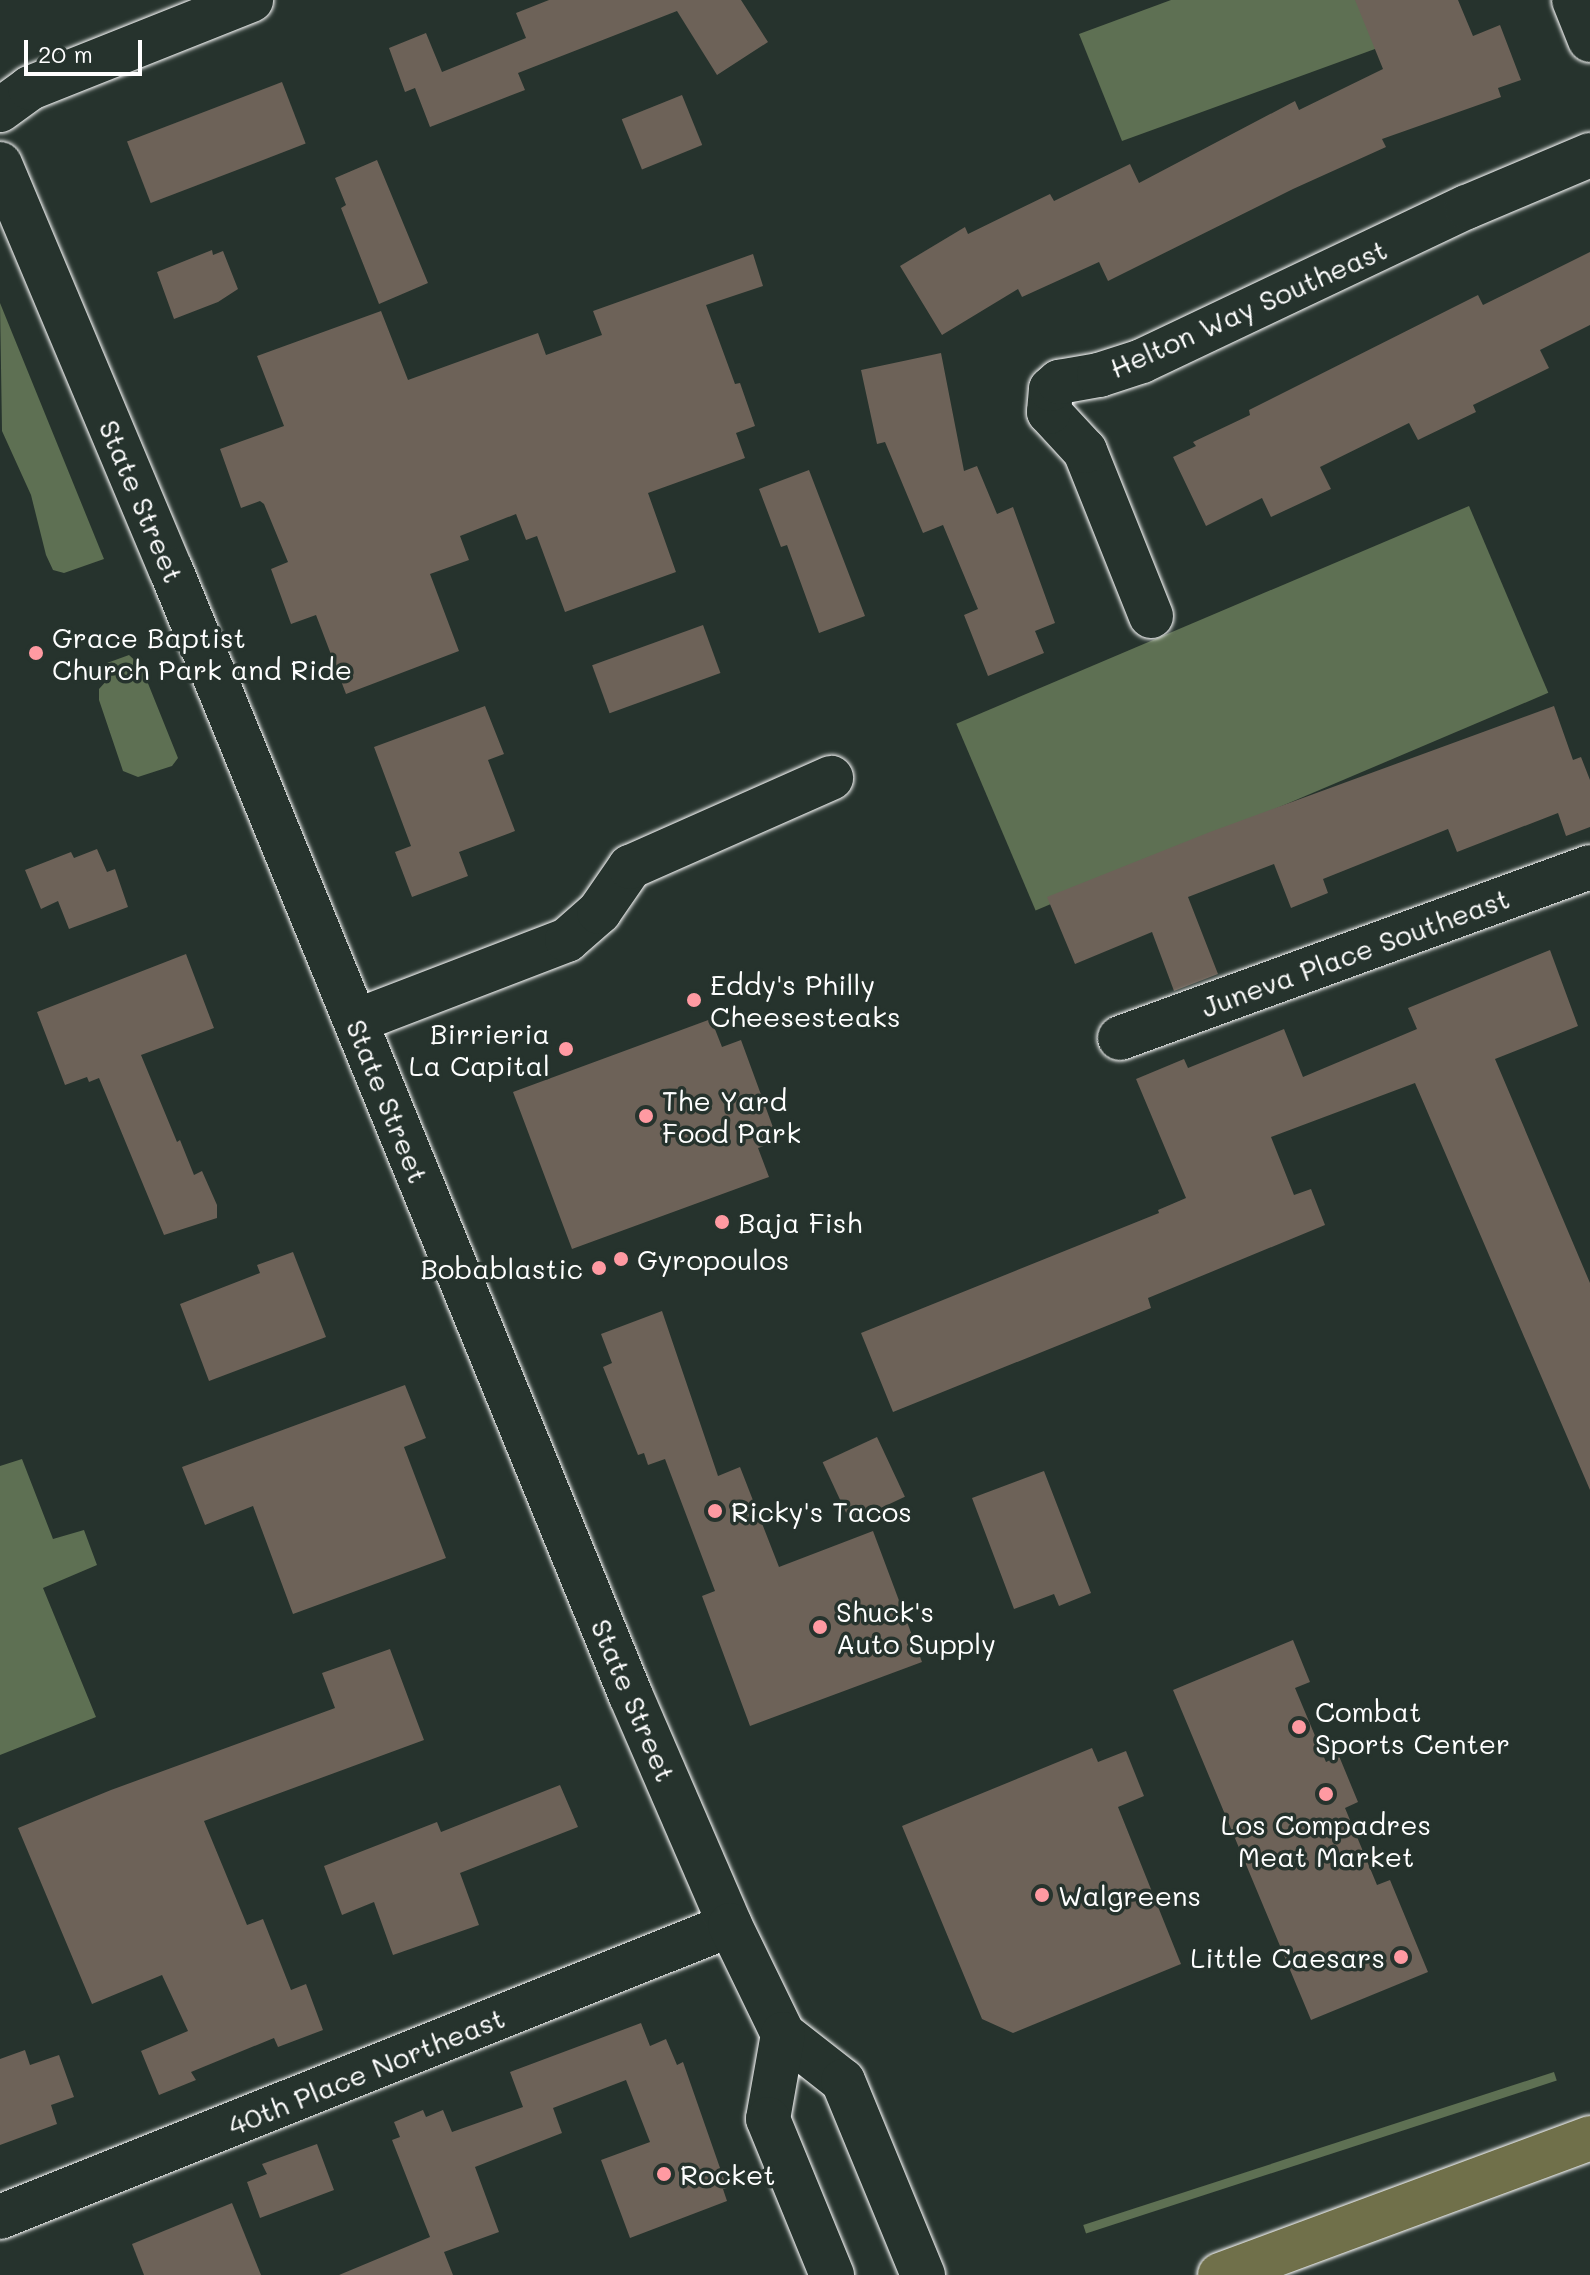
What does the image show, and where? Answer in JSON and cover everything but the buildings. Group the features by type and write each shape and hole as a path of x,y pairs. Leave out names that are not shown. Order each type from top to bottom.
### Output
{"main road":[{"path":"1220,2275 1590,2138"}],"street":[{"path":"0,110 30,88 251,0"},
{"path":"1574,0 1590,40"},
{"name":"Helton Way Southeast","path":"1151,616 1085,451 1049,412 1051,389 1059,382 1099,375 1142,361 1467,207 1590,155"},
{"name":"State Street","path":"0,164 356,1021 620,1669 730,1925 783,2034 843,2081 923,2275"},
{"path":"356,1021 567,940 599,912 630,867 831,778"},
{"name":"Juneva Place Southeast","path":"1120,1038 1590,867"},
{"name":"40th Place Northeast","path":"0,2217 730,1925"},
{"path":"783,2034 768,2119 832,2275"}],"green space":[{"path":"1171,0 1355,0 1460,18 1122,141 1079,34"},
{"path":"0,303 104,559 64,573 53,570 46,555 31,495 2,431"},
{"path":"1469,506 1548,693 1036,910 956,724"},
{"path":"129,655 141,666 178,758 172,766 138,777 123,771 99,700 99,689 109,678 103,669 107,663"},
{"path":"22,1459 53,1539 84,1530 97,1565 43,1588 96,1717 0,1755 0,1466"},
{"path":"1554,2072 1557,2081 1086,2234 1083,2225"}],"place":[{"name":"Grace Baptist Church Park and Ride","path":"36,653"},
{"name":"Eddy's Philly Cheesesteaks","path":"694,1000"},
{"name":"Birrieria La Capital","path":"566,1049"},
{"name":"The Yard Food Park","path":"646,1116"},
{"name":"Baja Fish","path":"722,1222"},
{"name":"Gyropoulos","path":"621,1259"},
{"name":"Bobablastic","path":"599,1268"},
{"name":"Ricky's Tacos","path":"715,1511"},
{"name":"Shuck's Auto Supply","path":"820,1627"},
{"name":"Combat Sports Center","path":"1299,1727"},
{"name":"Los Compadres Meat Market","path":"1326,1794"},
{"name":"Walgreens","path":"1042,1895"},
{"name":"Little Caesars","path":"1401,1957"},
{"name":"Rocket","path":"664,2174"}]}
